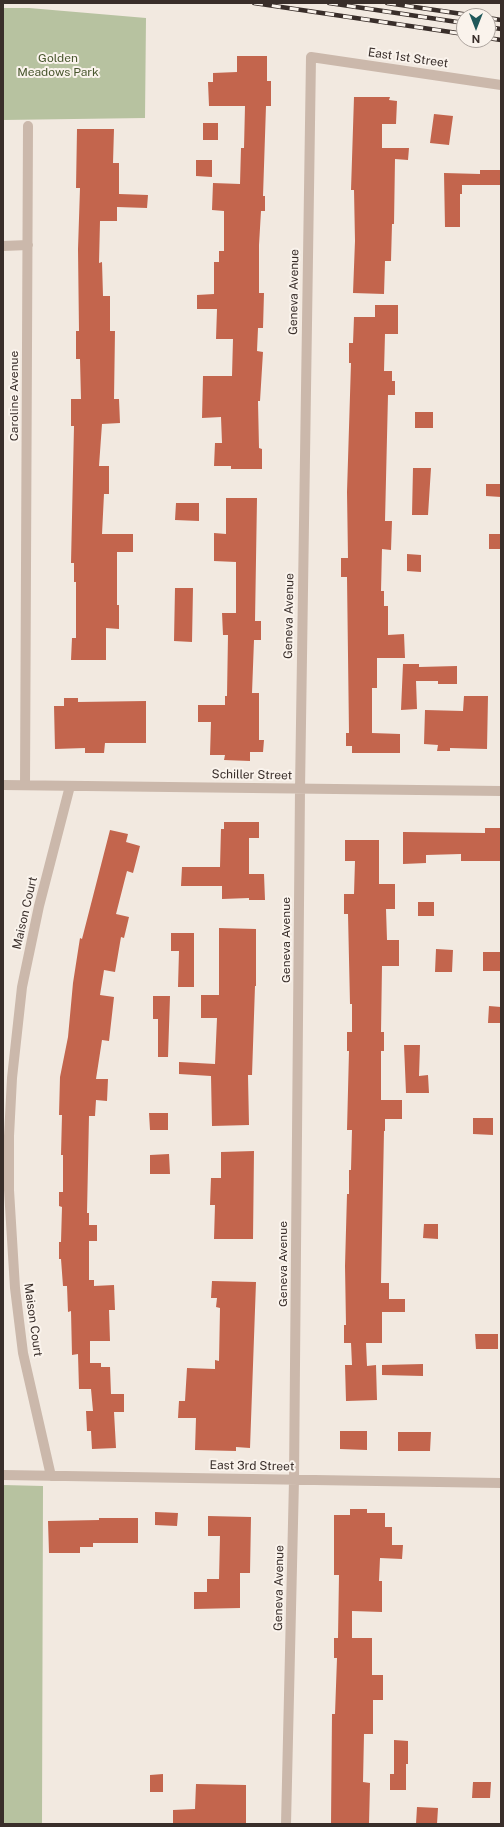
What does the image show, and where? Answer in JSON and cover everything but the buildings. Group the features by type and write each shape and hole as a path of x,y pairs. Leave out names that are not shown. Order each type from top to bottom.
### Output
{"street":[{"name":"East 1st Street","path":"311,57 501,85"},
{"name":"Geneva Avenue","path":"286,1824 294,1480 300,789 311,57"},
{"name":"Caroline Avenue","path":"25,785 28,126"},
{"path":"3,246 28,245"},
{"name":"Schiller Street","path":"3,785 501,791"},
{"name":"Maison Court","path":"51,1476 23,1353 15,1288 9,1190 9,1136 12,1078 22,987 39,906 70,786"},
{"name":"East 3rd Street","path":"3,1475 501,1483"}],"green space":[{"name":"Golden Meadows Park","path":"3,8 29,8 146,18 145,118 3,120"},
{"path":"3,1485 43,1486 42,1824 3,1824"}],"railway":[{"path":"254,3 456,33"},
{"path":"329,3 456,22"},
{"path":"387,3 456,13"},
{"path":"496,19 501,20"},
{"path":"496,28 501,29"},
{"path":"496,39 501,40"}]}
